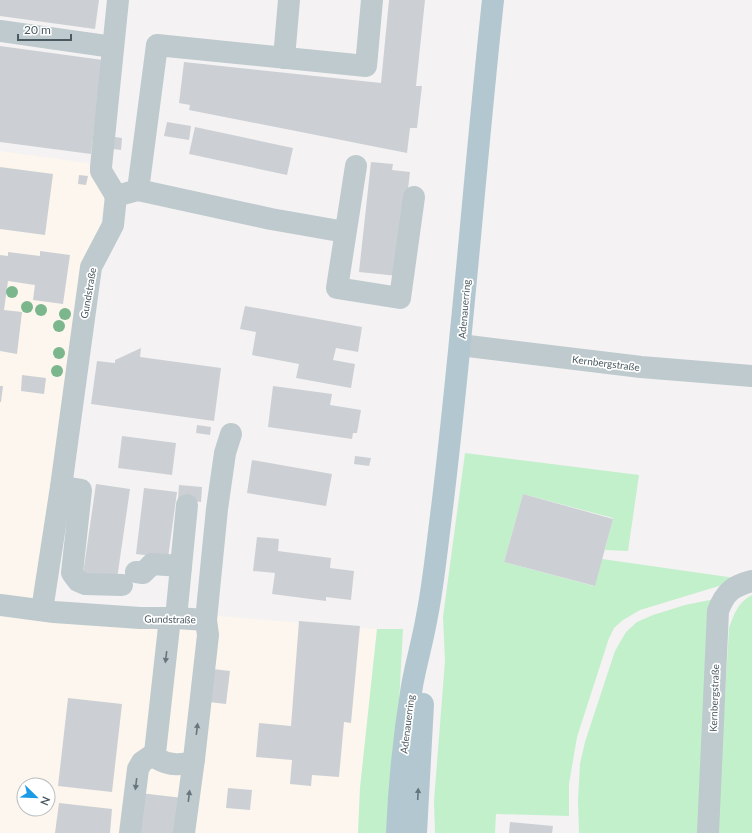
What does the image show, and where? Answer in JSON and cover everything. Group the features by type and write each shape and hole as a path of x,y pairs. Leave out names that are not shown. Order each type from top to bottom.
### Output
{"main road":[{"name":"Adenauerring","path":"397,833 404,744 411,693 427,616 440,524 460,345 480,116 492,0"},
{"name":"Adenauerring","path":"416,833 427,616"}],"street":[{"path":"118,0 101,167 101,171 116,196 138,190 271,219 337,231"},
{"path":"284,58 289,0"},
{"path":"138,190 157,44 366,66 372,0"},
{"path":"0,31 113,47"},
{"path":"356,166 337,231 337,288 400,298 414,196"},
{"name":"Gundstraße","path":"42,610 61,487 91,267 112,225 116,196"},
{"name":"Kernbergstraße","path":"460,345 641,367 752,376"},
{"name":"Gundstraße","path":"0,605 140,618 206,620 217,510 225,453 231,434"},
{"path":"61,487 81,490 72,573 78,581 85,584 129,579 143,573 152,564 181,566"},
{"path":"187,505 181,566 155,752 158,759 163,763 183,765 194,759"},
{"name":"Kernbergstraße","path":"708,833 718,610 722,599 729,591 752,581"},
{"path":"184,833 208,635 206,620"},
{"path":"130,833 138,770 142,762 155,752"}],"shaded area":[{"path":"0,151 109,166 47,602 377,629 360,788 358,833 0,833"}],"green space":[{"path":"465,453 639,475 628,551 605,550 613,518 523,494 504,562 594,586 602,559 742,579 640,610 623,620 614,628 609,638 577,737 569,784 569,816 496,814 495,833 435,833 434,801 445,661 443,617"},
{"path":"752,595 752,833 717,833 729,628 740,605"},
{"path":"715,599 703,833 579,833 578,800 580,764 585,742 615,651 626,632 637,622 653,615 685,605"},
{"path":"377,629 403,629 392,833 358,833 360,788"}],"building":[{"path":"0,0 99,0 95,29 0,16"},
{"path":"389,0 425,0 416,86 422,86 417,128 410,128 407,153 189,110 190,105 179,103 184,62 381,83"},
{"path":"0,46 103,60 91,154 0,142"},
{"path":"167,122 191,126 189,140 164,136"},
{"path":"195,127 293,148 287,175 189,154"},
{"path":"115,137 122,138 121,150 113,149"},
{"path":"371,162 393,164 392,170 410,172 398,276 359,272"},
{"path":"0,167 53,174 45,235 0,229"},
{"path":"79,175 88,176 86,185 78,184"},
{"path":"40,251 70,255 63,304 33,300 35,285 8,281 4,310 22,312 17,354 0,351 0,255 8,256 8,252 40,256"},
{"path":"245,306 362,327 358,352 336,348 333,360 355,364 351,388 296,378 299,364 252,355 256,332 240,329"},
{"path":"141,348 140,357 221,368 214,421 91,404 97,361 115,363 115,360"},
{"path":"22,375 46,378 44,394 21,391"},
{"path":"0,386 3,386 1,402 0,402"},
{"path":"273,386 332,394 330,405 361,410 357,433 353,433 352,439 268,427"},
{"path":"197,425 211,427 210,435 196,433"},
{"path":"122,436 176,443 172,475 118,468"},
{"path":"355,456 371,458 369,466 354,464"},
{"path":"252,460 332,474 326,506 247,493"},
{"path":"96,484 130,489 117,579 83,574"},
{"path":"179,485 202,487 201,502 178,499"},
{"path":"144,488 177,492 168,558 136,554"},
{"path":"523,494 613,519 595,586 504,562"},
{"path":"257,537 279,539 278,551 331,558 330,568 354,571 351,600 326,597 326,601 272,594 275,573 253,571"},
{"path":"299,621 360,626 351,723 344,722 339,777 312,775 311,786 290,784 292,760 256,757 259,723 291,726"},
{"path":"213,669 230,671 226,704 209,702"},
{"path":"68,698 122,704 112,792 58,786"},
{"path":"228,788 252,790 250,810 226,808"},
{"path":"140,793 183,798 178,833 136,833"},
{"path":"59,803 112,809 110,833 55,833"},
{"path":"510,822 553,826 552,833 509,833"}]}
